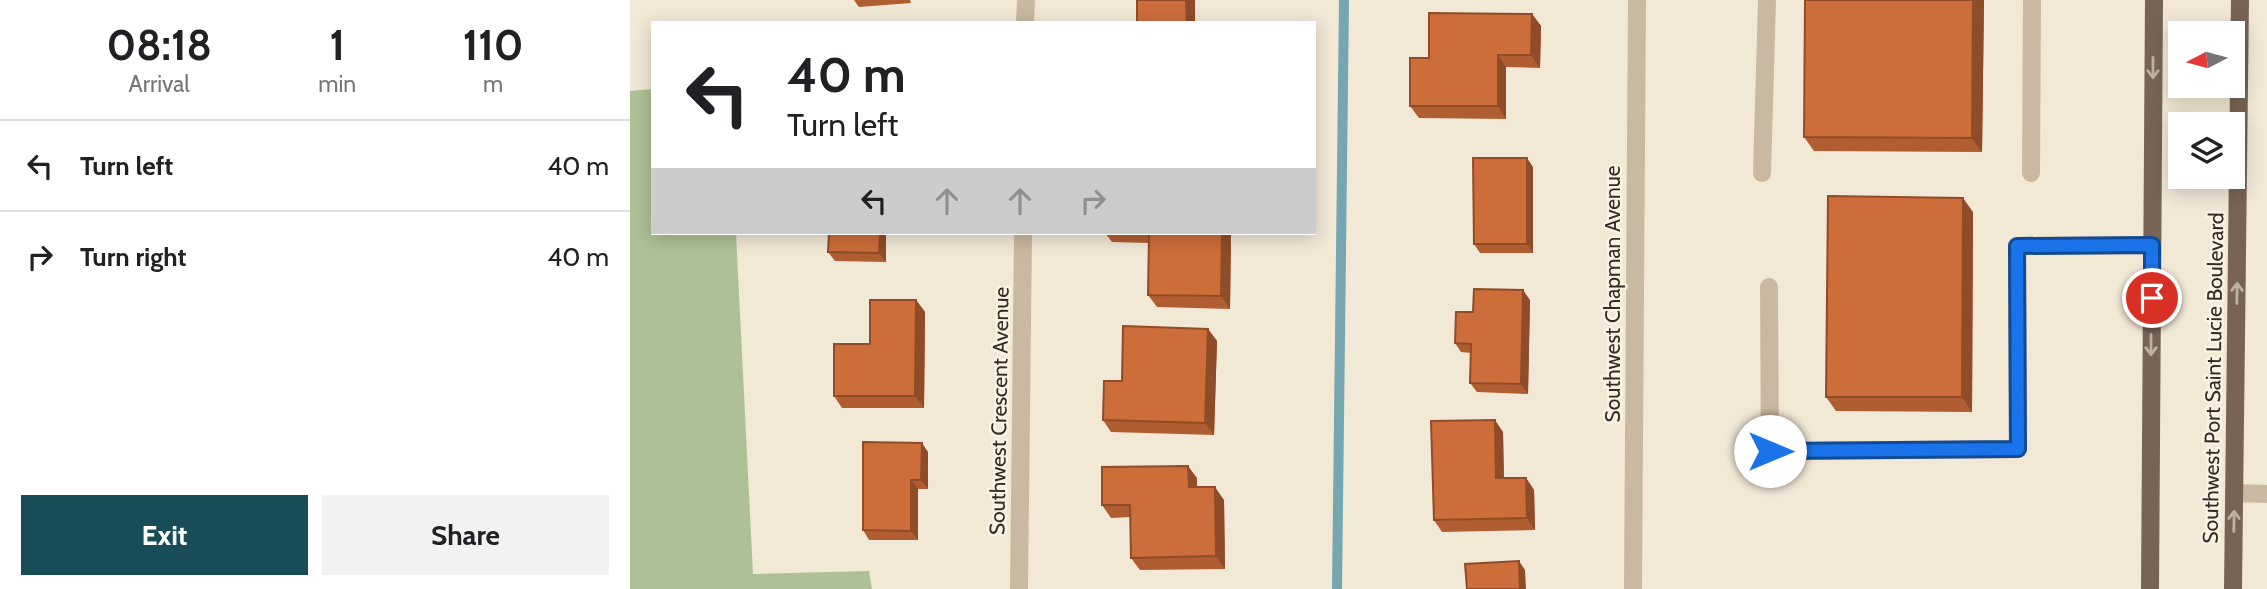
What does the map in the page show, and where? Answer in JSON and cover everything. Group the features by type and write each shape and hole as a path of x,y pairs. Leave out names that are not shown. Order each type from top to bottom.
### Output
{"main road":[{"path":"2150,589 2154,0"},
{"name":"Southwest Port Saint Lucie Boulevard","path":"2233,589 2240,0"}],"street":[{"path":"1025,21 1026,0"},
{"name":"Southwest Chapman Avenue","path":"1633,589 1637,0"},
{"path":"1762,173 1767,0"},
{"path":"2031,173 2032,0"},
{"name":"Southwest Crescent Avenue","path":"1019,589 1023,235"},
{"path":"1769,287 1770,451 2018,449 2017,246 2152,245"},
{"path":"2234,493 2267,494"}],"green space":[{"path":"651,89 651,235 736,235 753,574 869,571 872,589 630,589 630,91"}],"building":[{"path":"1137,0 1186,0 1187,21 1137,21"},
{"path":"1805,0 1973,0 1972,138 1804,137"},
{"path":"1429,13 1532,14 1531,55 1498,55 1498,106 1410,106 1410,58 1429,58"},
{"path":"1473,158 1527,158 1527,244 1474,244"},
{"path":"1828,196 1963,198 1962,397 1826,397"},
{"path":"829,235 880,235 879,253 828,252"},
{"path":"1149,235 1222,235 1221,296 1148,295"},
{"path":"1474,289 1523,290 1521,384 1470,383 1471,344 1455,343 1456,312 1473,312"},
{"path":"870,300 916,300 915,396 834,396 834,344 870,344"},
{"path":"1123,326 1208,329 1205,423 1103,420 1104,381 1122,381"},
{"path":"1495,420 1496,478 1526,478 1527,518 1434,520 1431,421"},
{"path":"863,442 922,443 921,480 911,480 911,531 863,530"},
{"path":"1188,466 1189,487 1215,487 1216,556 1131,558 1130,505 1102,505 1102,467"},
{"path":"1519,561 1520,589 1467,589 1465,564"}],"waterway":[{"path":"1337,589 1344,0"}],"route":[{"path":"1770,451 2018,449 2017,246 2152,245 2152,298"}]}
